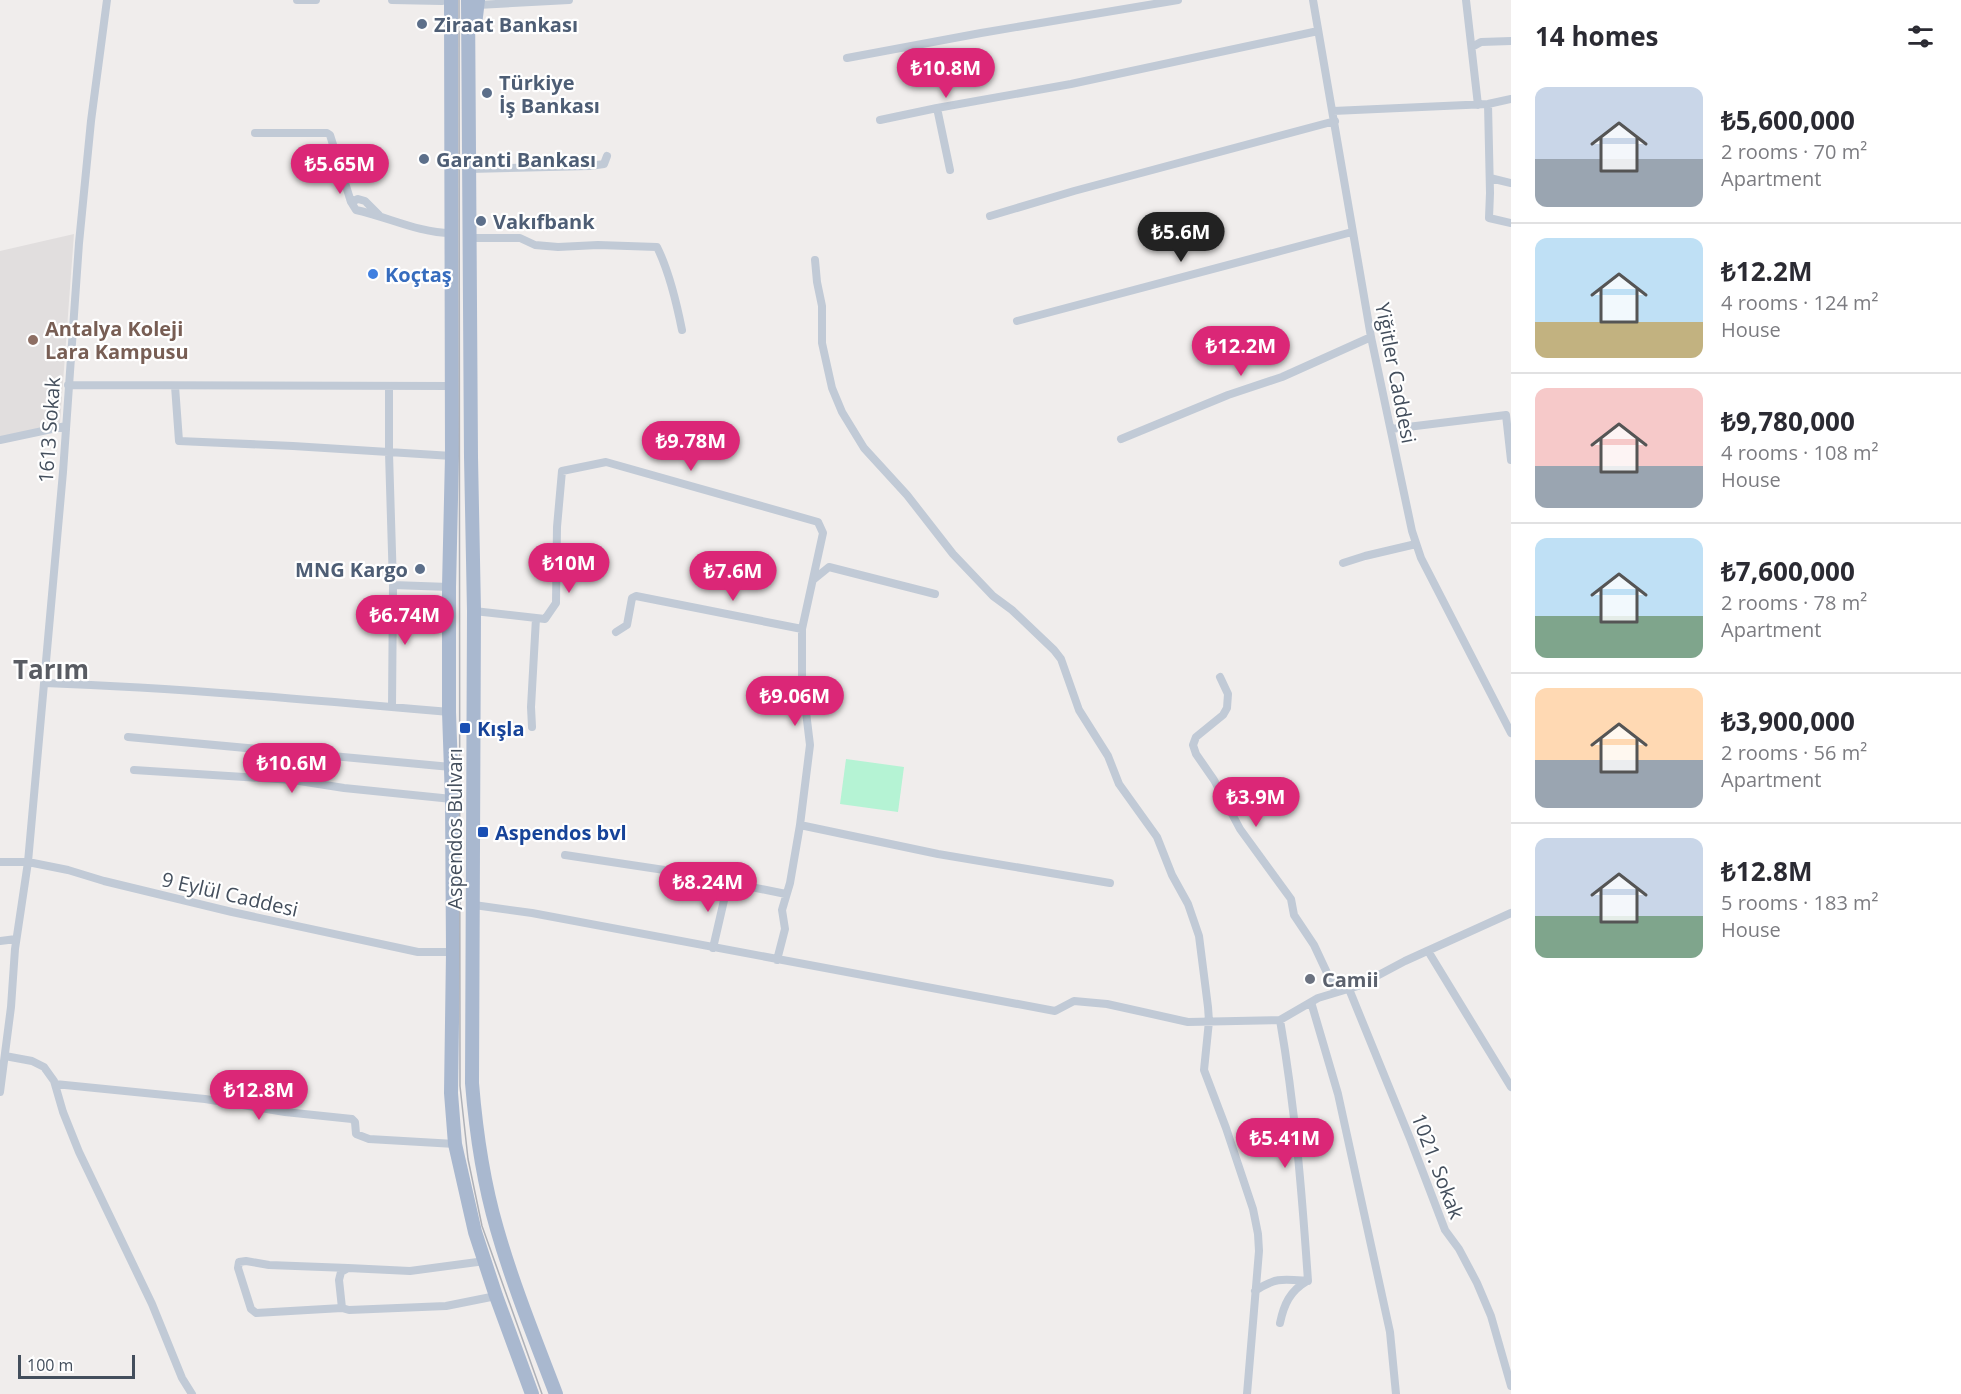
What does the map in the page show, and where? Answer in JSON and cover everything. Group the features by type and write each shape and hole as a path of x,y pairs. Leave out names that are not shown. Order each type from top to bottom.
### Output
{"main road":[{"path":"442,0 450,69"},
{"name":"Aspendos Bulvarı","path":"450,0 452,456 449,712 453,799 451,1093 455,1144 471,1214 496,1296 532,1394"},
{"name":"Aspendos Bulvarı","path":"475,2 469,66 474,611 472,1083 476,1133 496,1228 556,1394"}],"street":[{"name":"1613 Sokak","path":"0,1092 11,1007 16,939 28,862 45,683 79,243 91,121 107,0"},
{"path":"297,0 316,0"},
{"path":"392,0 442,0"},
{"path":"475,2 569,0"},
{"path":"847,58 1178,0"},
{"name":"Yiğitler Caddesi","path":"1313,0 1371,337 1412,531 1421,558 1511,733"},
{"path":"1466,0 1478,105"},
{"path":"880,120 1071,84 1318,31"},
{"path":"1472,47 1482,42 1511,41"},
{"path":"990,216 1334,116 1478,105 1511,99"},
{"path":"1488,104 1489,218 1511,223"},
{"path":"937,108 950,170"},
{"path":"255,133 327,133 330,135 351,202 358,199 365,201 379,215 433,233 451,233"},
{"path":"470,170 590,166 604,164 607,156"},
{"path":"1490,178 1511,183"},
{"path":"1017,321 1352,232"},
{"path":"470,237 520,238 535,245 558,247 598,245 657,247 679,312 682,330"},
{"path":"815,260 822,306 822,343 836,402 864,448 919,509 939,539 993,596 1012,610 1061,659 1079,710 1105,751 1119,784 1157,837 1172,875 1188,904 1198,936 1209,1022 1204,1070 1253,1209 1258,1234 1259,1251 1247,1394"},
{"path":"1121,439 1228,395 1282,376 1371,337"},
{"path":"68,385 452,386"},
{"path":"175,386 179,441 452,456"},
{"path":"389,386 393,585 392,707"},
{"path":"1391,429 1506,415 1511,460"},
{"path":"0,440 66,426"},
{"path":"474,611 545,620 556,603 557,526 562,471 606,462 818,522 823,533 802,629 802,679 810,745 800,825 782,909 784,929 777,960"},
{"path":"1343,563 1416,544"},
{"path":"813,580 829,567 935,594"},
{"path":"393,585 449,587"},
{"path":"616,632 627,625 632,598 636,596 802,629"},
{"path":"532,727 536,618"},
{"path":"1220,677 1228,694 1227,708 1223,715 1196,736 1193,745 1196,754 1214,780 1240,829 1291,899 1294,915 1324,963 1336,992"},
{"path":"45,683 154,688 449,712"},
{"path":"128,737 451,767"},
{"path":"134,770 293,780 344,788 453,799"},
{"path":"800,825 938,854 1110,883"},
{"path":"565,855 671,871 786,894"},
{"name":"9 Eylül Caddesi","path":"0,862 28,862 68,870 143,891 418,952 453,952"},
{"path":"713,948 728,883"},
{"path":"474,905 532,913 1054,1011 1074,1001 1107,1004 1188,1022 1280,1020 1318,998 1358,986 1511,913"},
{"path":"0,940 16,939"},
{"path":"1428,951 1511,1088"},
{"name":"1021. Sokak","path":"1349,989 1445,1230 1459,1249 1491,1316 1511,1386"},
{"path":"1311,1002 1341,1106 1390,1332 1396,1394"},
{"path":"1280,1020 1286,1054 1304,1220 1308,1281"},
{"path":"5,1056 33,1061 45,1067 55,1084 79,1152 147,1293 182,1378 192,1394"},
{"path":"55,1084 172,1095 285,1112 352,1119 355,1122 356,1134 369,1139 455,1144"},
{"path":"485,1261 410,1270 269,1265 246,1261 239,1262 238,1268 251,1309 256,1313 342,1308 349,1310 446,1306 496,1296"},
{"path":"342,1308 339,1280 341,1272 348,1268"},
{"path":"1255,1291 1270,1281 1282,1279 1308,1281"},
{"path":"1280,1323 1289,1296 1300,1285 1308,1281"}],"shaded area":[{"name":"Antalya Koleji Lara Kampusu","path":"74,234 60,423 0,438 0,251"}],"green space":[{"path":"846,759 904,767 898,812 840,804"}],"tram line":[{"path":"459,0 460,1086 468,1159 482,1226 542,1394"}],"place":[{"name":"Ziraat Bankası","path":"422,24"},
{"name":"Türkiye İş Bankası","path":"487,93"},
{"name":"Garanti Bankası","path":"424,159"},
{"name":"Vakıfbank","path":"481,221"},
{"name":"Koçtaş","path":"373,274"},
{"name":"Antalya Koleji Lara Kampusu","path":"33,340"},
{"name":"MNG Kargo","path":"420,569"},
{"name":"Kışla","path":"465,728"},
{"name":"Aspendos bvl","path":"483,832"},
{"name":"Camii","path":"1310,979"}],"district":[{"name":"Tarım","path":"51,669"}]}
